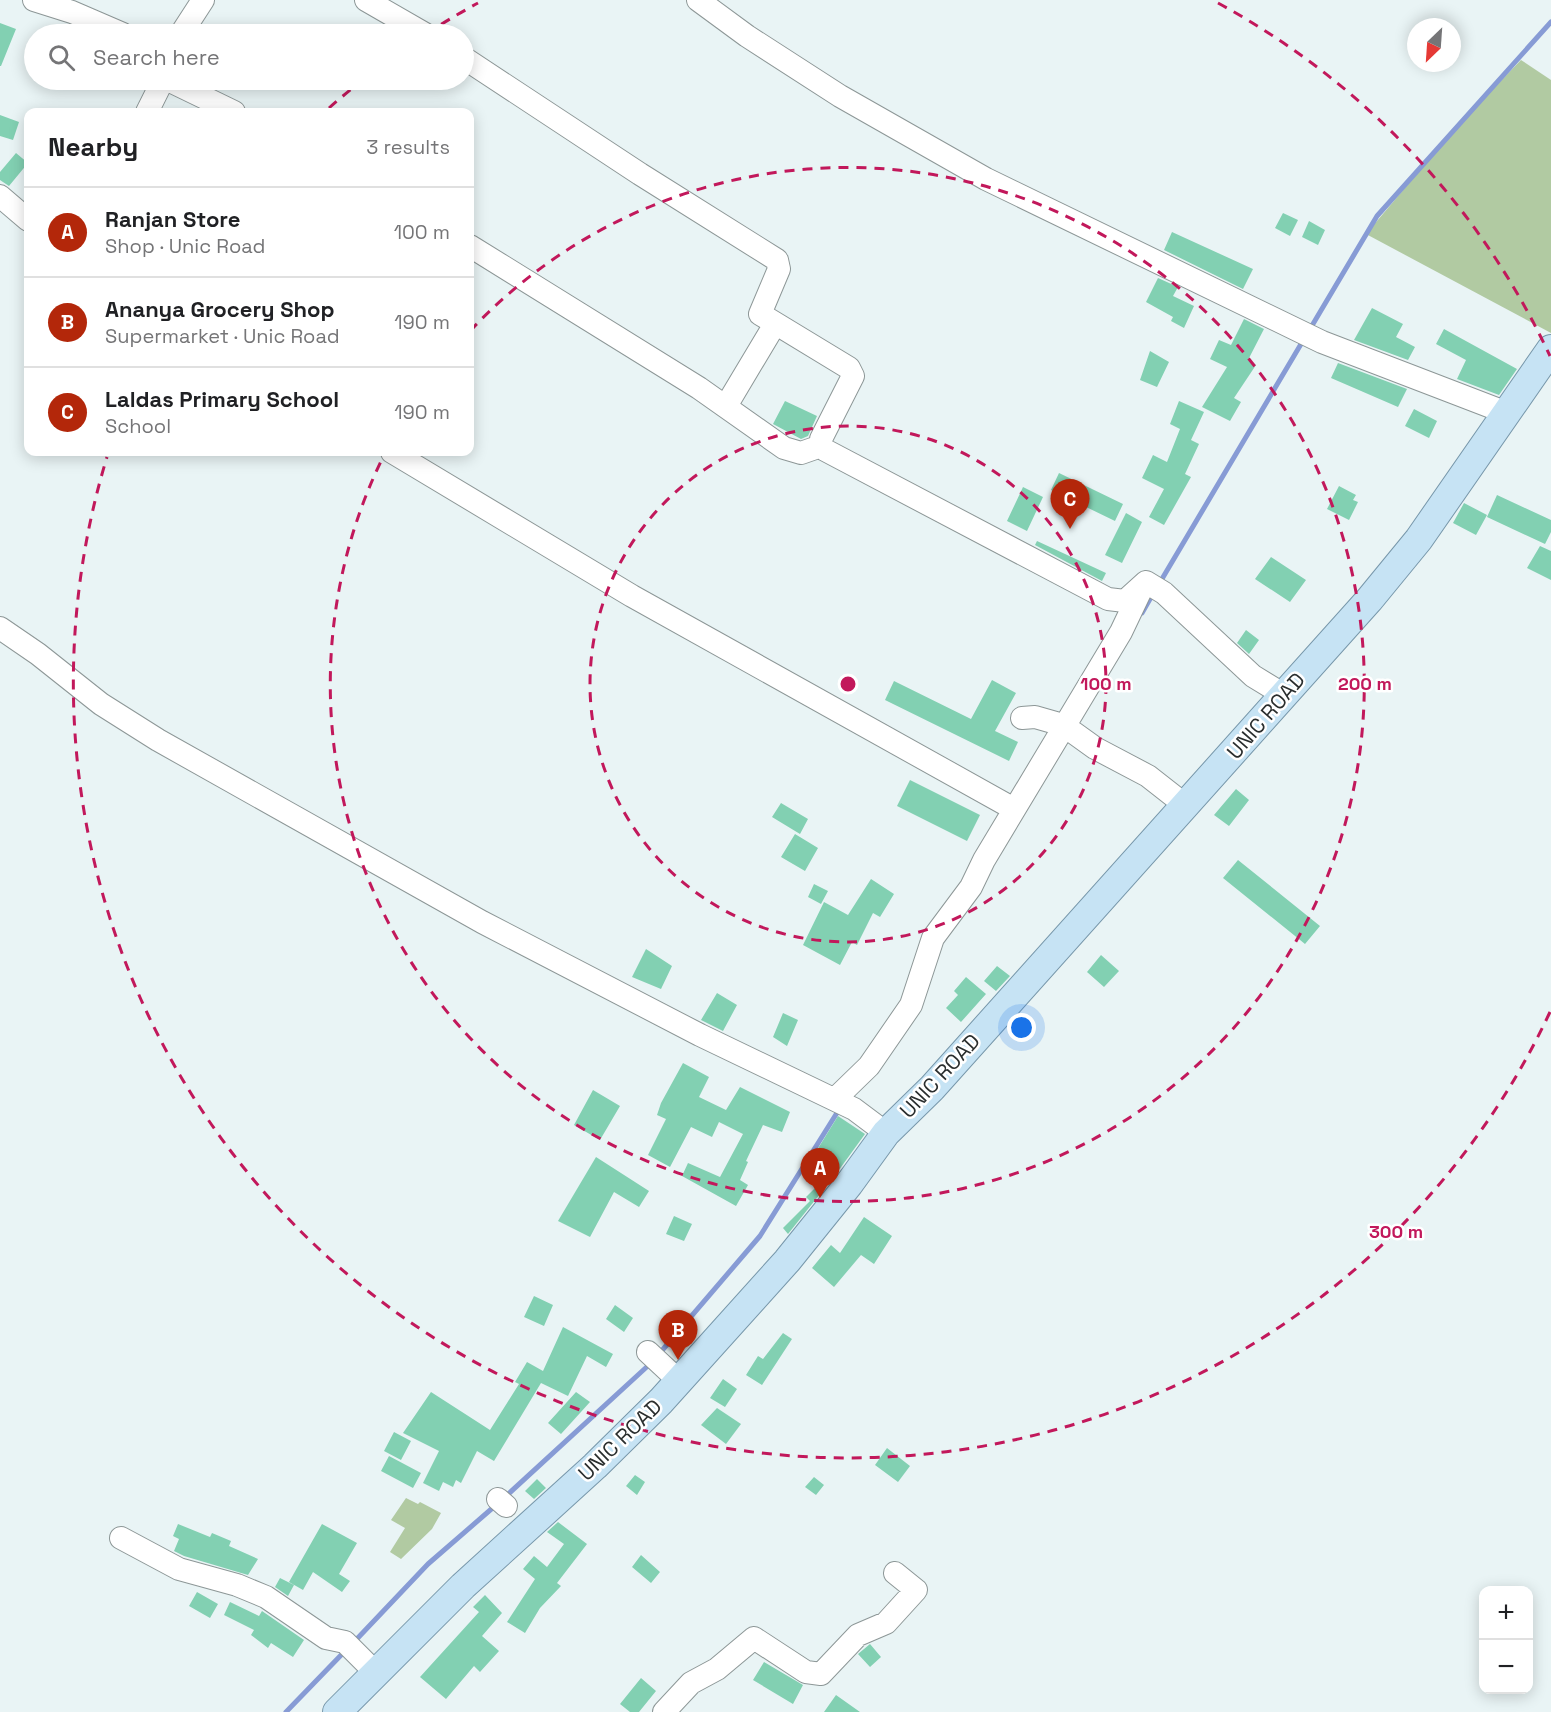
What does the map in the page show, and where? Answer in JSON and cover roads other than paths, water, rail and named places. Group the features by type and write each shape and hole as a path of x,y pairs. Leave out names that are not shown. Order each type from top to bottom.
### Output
{"main road":[{"name":"UNIC ROAD","path":"337,1712 463,1586 596,1466 663,1367 787,1261 849,1184 886,1133 932,1088 1369,600 1419,539 1551,349"}],"street":[{"path":"34,0 74,6 106,24"},
{"path":"187,24 203,0"},
{"path":"366,0 407,24"},
{"path":"698,0 814,80 976,173 1317,339 1507,413"},
{"path":"474,65 640,174 777,260 779,269 760,312 762,316 851,371 851,381 822,435 821,446"},
{"path":"149,108 159,90"},
{"path":"187,90 225,108"},
{"path":"0,196 24,217"},
{"path":"474,248 726,406 794,453 807,452 821,446"},
{"path":"726,406 775,324"},
{"path":"821,446 1021,555 1108,599 1125,602 1150,587"},
{"path":"399,456 643,602 1014,809"},
{"path":"1150,587 1253,676 1284,695"},
{"path":"844,1104 911,1005 933,939 972,888 984,860 1014,809 1069,729 1121,632 1150,587"},
{"path":"0,628 114,713 237,786 482,922 700,1035 844,1104 886,1133"},
{"path":"1022,718 1035,717 1069,729 1095,748 1148,776 1185,805"},
{"path":"121,1538 179,1569 237,1585 266,1598 326,1638 350,1647 376,1673"},
{"path":"664,1712 692,1683 717,1669 754,1638 806,1672 821,1674 858,1635 886,1623 916,1590 896,1573"}],"waterway":[{"path":"1310,329 1377,216 1551,22"},
{"path":"1159,584 1304,339"},
{"path":"1142,613 1154,592"},
{"path":"659,1354 760,1236 840,1108"},
{"path":"505,1497 651,1363"},
{"path":"354,1642 428,1564 496,1505"},
{"path":"286,1712 345,1651"}],"place":[{"name":"Laldas Primary School","path":"1070,529"},
{"name":"Ranjan Store","path":"820,1198"},
{"name":"Ananya Grocery Shop","path":"678,1360"}]}
